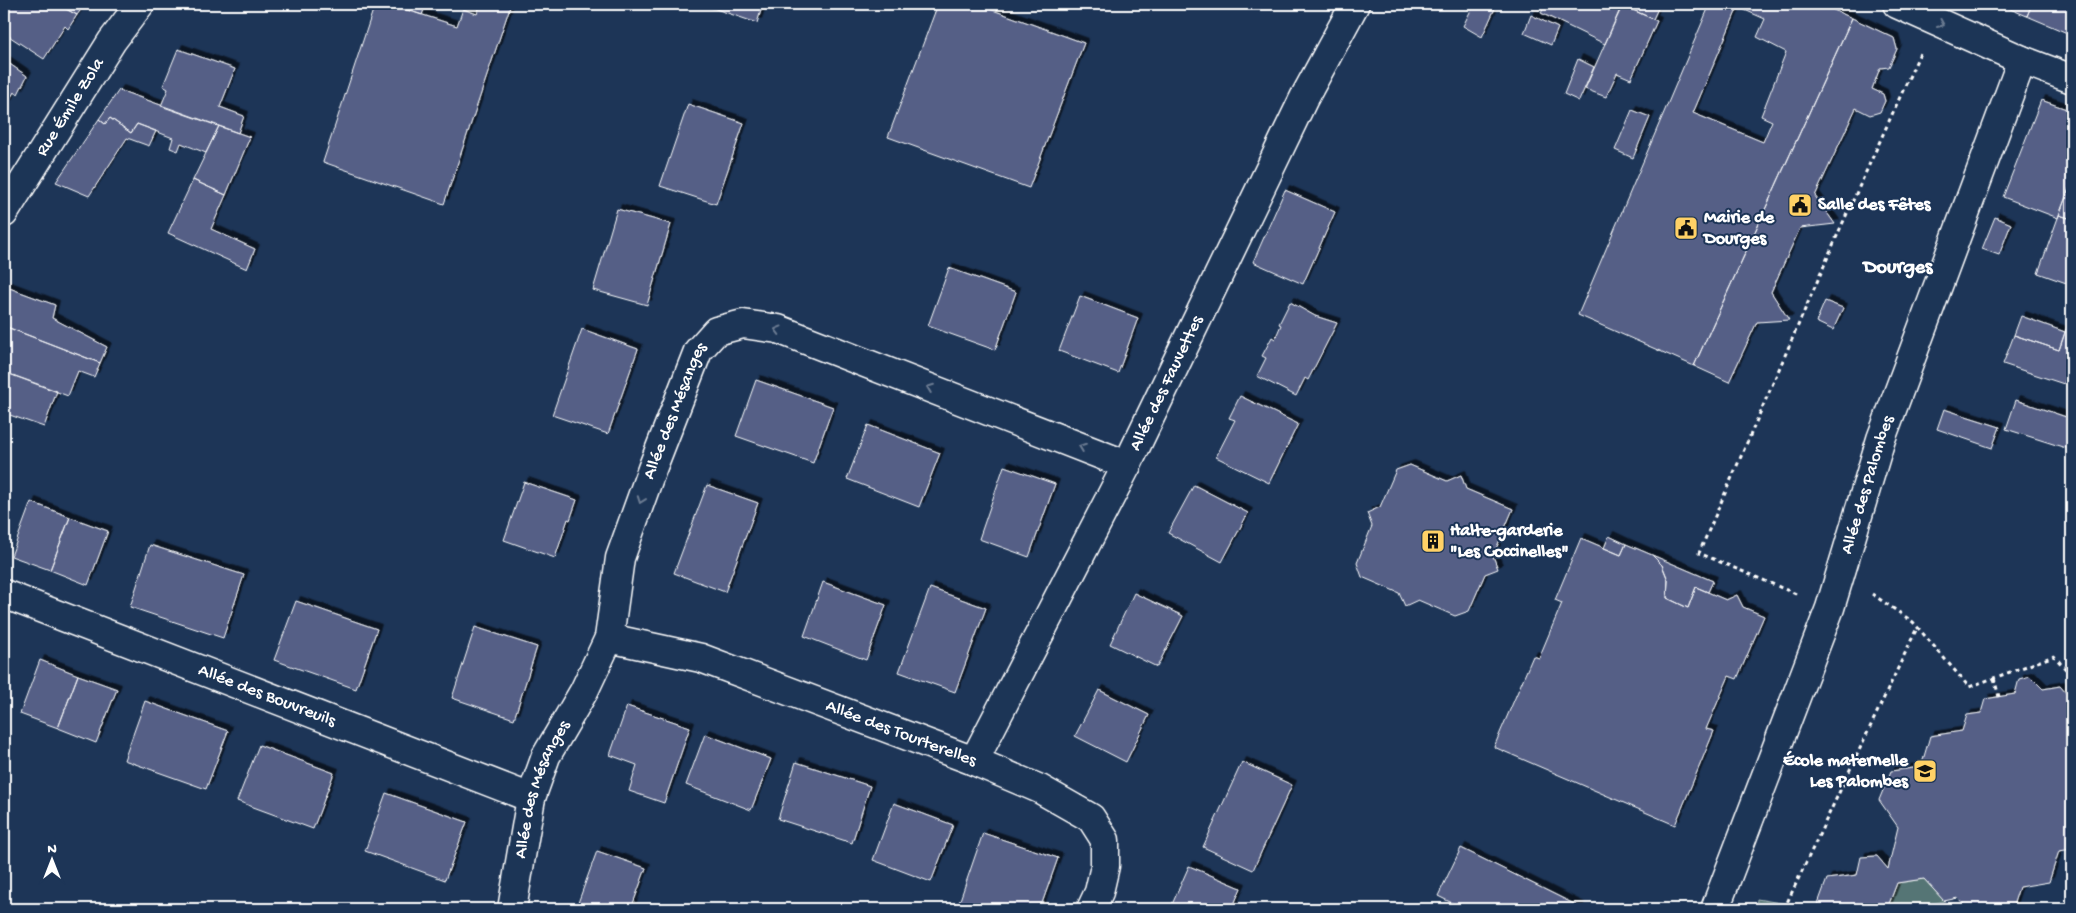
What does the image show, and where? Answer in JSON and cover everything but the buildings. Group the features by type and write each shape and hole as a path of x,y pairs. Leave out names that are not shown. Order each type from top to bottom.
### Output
{"street":[{"name":"Rue Émile Zola","path":"4,213 112,41 140,4"},
{"name":"Allée des Fauvettes","path":"974,761 1127,464 1304,98 1356,4"},
{"path":"1897,4 2022,60 2072,79"},
{"name":"Allée des Palombes","path":"1715,909 1830,608 1881,439 2022,60"},
{"name":"Allée des Mésanges","path":"512,909 531,798 546,756 584,691 609,638 620,558 698,351 716,331 743,324 778,329 1127,464"},
{"name":"Allée des Bouvreuils","path":"4,594 531,798"},
{"name":"Allée des Tourterelles","path":"609,638 700,658 974,761 1040,789 1091,818 1105,840 1105,866 1099,892 1091,909"}],"path":[{"path":"1830,608 1699,553 1840,229 1935,21"},
{"path":"1841,572 1913,622 1968,687 2054,656 2072,676"},
{"path":"1784,909 1917,628"},
{"path":"1994,678 1999,697"}],"green space":[{"path":"1924,879 1944,901 1933,904 1931,909 1887,909 1897,883"},
{"path":"1757,899 1816,909 1756,909"}],"place":[{"name":"Salle des Fêtes","path":"1800,205"},
{"name":"Mairie de Dourges","path":"1686,228"},
{"name":"Halte-garderie \"Les Coccinelles\"","path":"1433,541"},
{"name":"École maternelle Les Palombes","path":"1925,771"}],"district":[{"name":"Dourges","path":"1898,268"}]}
